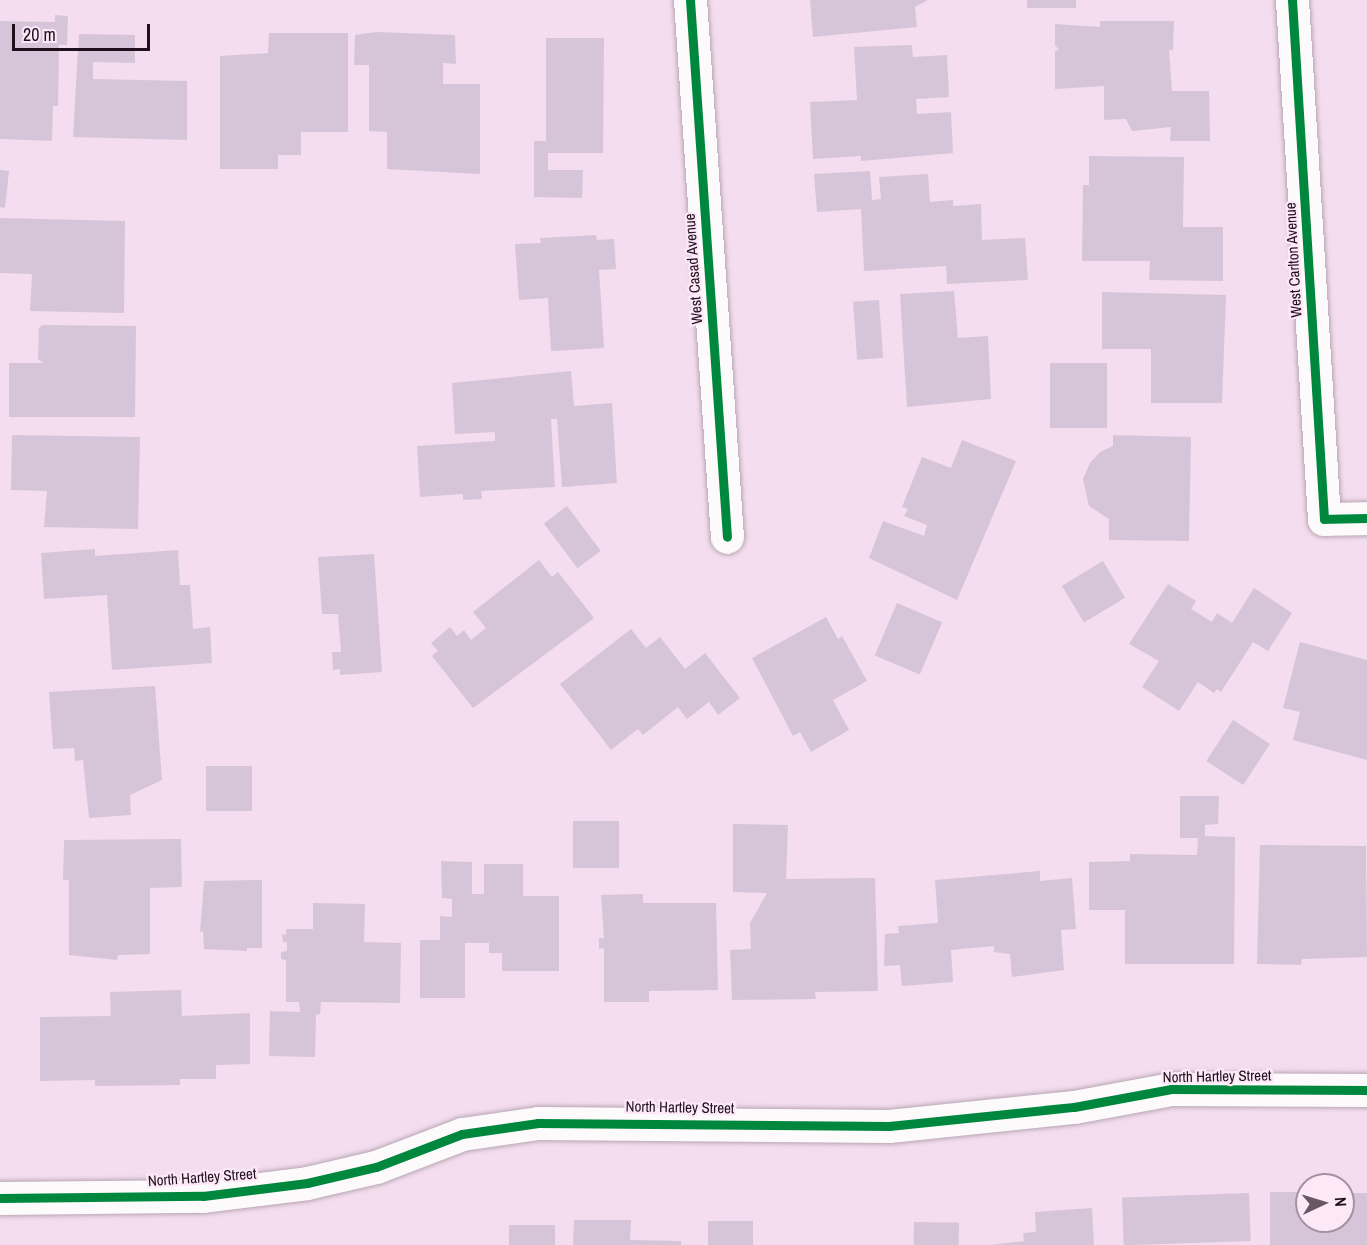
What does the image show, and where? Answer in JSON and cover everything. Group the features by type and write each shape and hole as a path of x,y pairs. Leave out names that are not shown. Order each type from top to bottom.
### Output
{"street":[{"name":"West Casad Avenue","path":"690,0 727,537"},
{"name":"West Carlton Avenue","path":"1292,0 1324,519 1367,518"},
{"name":"North Hartley Street","path":"0,1198 203,1196 307,1183 376,1167 462,1134 537,1123 889,1126 1074,1107 1171,1089 1367,1090"}],"building":[{"path":"810,0 928,0 915,7 917,27 813,37"},
{"path":"1027,0 1076,0 1076,8 1027,8"},
{"path":"55,15 68,16 67,45 59,45 58,106 53,106 52,141 0,139 0,21 55,22"},
{"path":"1100,21 1174,21 1173,50 1169,50 1172,91 1209,91 1210,141 1170,141 1171,127 1132,131 1126,119 1104,120 1104,86 1055,89 1055,51 1059,50 1055,45 1055,24 1100,27"},
{"path":"376,32 455,35 456,64 443,63 443,84 480,84 480,174 387,169 387,132 369,131 369,65 354,65 355,35"},
{"path":"269,33 348,33 348,132 301,132 301,155 278,155 278,169 220,169 220,56 268,53"},
{"path":"79,34 135,35 135,63 93,62 93,79 187,81 187,140 73,137"},
{"path":"546,38 604,38 603,153 548,153 548,170 583,170 582,198 534,197 534,141 546,141"},
{"path":"912,45 913,57 947,55 949,97 916,99 917,114 951,112 953,153 861,161 861,156 813,159 810,102 857,100 854,47"},
{"path":"1089,156 1184,157 1183,227 1223,227 1223,281 1149,280 1150,261 1082,261 1083,185 1089,185"},
{"path":"0,170 9,171 5,208 0,207"},
{"path":"870,171 872,200 881,199 879,177 928,174 930,202 953,200 953,206 981,204 982,240 1025,238 1028,280 947,284 946,266 864,271 861,209 817,212 814,174"},
{"path":"0,218 125,221 124,313 30,311 32,274 0,273"},
{"path":"596,235 597,240 614,239 616,269 599,270 604,348 551,351 548,298 519,300 515,244 541,243 540,238"},
{"path":"954,291 958,338 988,336 991,399 907,407 900,294"},
{"path":"1102,292 1226,295 1222,403 1151,403 1151,349 1102,349"},
{"path":"879,300 883,358 857,360 853,302"},
{"path":"42,325 136,326 135,417 9,417 9,363 43,363 38,359 39,328"},
{"path":"1050,363 1107,363 1107,428 1050,428"},
{"path":"571,371 574,406 612,403 617,483 562,487 557,419 551,419 555,487 481,491 482,499 463,500 463,494 420,497 417,446 495,441 495,432 455,434 452,383"},
{"path":"12,435 140,437 138,529 44,527 47,491 11,490"},
{"path":"1113,435 1191,437 1189,541 1109,540 1109,519 1089,506 1083,479 1090,463 1100,452 1113,446"},
{"path":"962,440 1016,461 957,600 869,558 883,521 924,536 927,525 904,516 908,509 902,507 922,457 951,468"},
{"path":"567,506 601,551 578,568 544,523"},
{"path":"95,549 95,556 178,550 180,585 190,585 193,629 210,627 212,663 112,670 107,595 44,599 41,553"},
{"path":"374,554 382,672 340,675 340,669 333,670 332,652 341,652 338,614 322,614 318,557"},
{"path":"539,560 552,577 558,572 594,618 473,708 432,656 438,651 431,643 450,627 457,636 464,630 471,640 486,628 473,612"},
{"path":"1103,561 1125,598 1084,623 1062,586"},
{"path":"1168,584 1196,601 1191,609 1212,622 1217,613 1232,623 1254,588 1292,613 1268,651 1253,642 1221,692 1217,689 1214,693 1198,682 1179,711 1142,687 1159,661 1129,644"},
{"path":"897,603 942,622 920,675 875,655"},
{"path":"826,617 838,639 842,636 867,681 833,700 849,730 811,752 800,732 793,736 752,658"},
{"path":"631,629 646,648 660,637 685,669 705,653 740,698 718,715 709,702 687,719 678,707 643,735 638,729 611,750 560,684"},
{"path":"1300,642 1367,660 1367,760 1293,740 1300,712 1283,708"},
{"path":"155,686 162,780 130,795 131,815 89,818 83,760 75,761 74,748 53,749 49,692"},
{"path":"1233,720 1270,744 1243,785 1206,761"},
{"path":"206,766 252,766 252,811 206,811"},
{"path":"1180,796 1219,796 1218,824 1205,825 1205,836 1235,837 1234,964 1125,964 1125,910 1089,910 1089,862 1130,861 1130,854 1197,855 1198,838 1180,838"},
{"path":"573,821 619,821 619,868 573,868"},
{"path":"733,824 788,825 786,879 875,878 878,991 815,992 816,999 732,1000 730,950 751,949 750,923 767,893 733,892"},
{"path":"181,839 182,887 150,888 150,954 118,955 117,960 69,955 69,880 63,880 64,840"},
{"path":"1260,845 1366,846 1367,957 1302,959 1301,965 1257,964"},
{"path":"441,861 472,862 472,894 484,894 484,864 523,864 523,896 559,896 559,971 502,971 502,953 489,953 489,943 465,943 465,998 420,998 420,940 440,940 440,916 452,917 452,899 442,898"},
{"path":"1040,871 1040,881 1072,878 1076,929 1061,930 1064,970 1012,977 1010,954 994,952 994,946 951,950 953,982 902,986 900,965 884,966 885,934 899,933 898,926 938,923 935,880"},
{"path":"262,880 262,948 247,948 247,951 204,949 203,931 200,932 204,881"},
{"path":"643,894 643,903 716,903 718,990 649,991 649,1002 604,1002 604,948 599,949 599,938 604,938 601,895"},
{"path":"313,903 365,904 364,942 401,943 400,1003 321,1002 320,1014 316,1015 315,1057 269,1056 270,1011 300,1012 299,1002 286,1002 286,960 281,959 281,952 287,951 287,942 283,942 282,934 286,935 286,929 313,929"},
{"path":"181,990 182,1016 250,1013 250,1064 216,1065 216,1079 180,1079 180,1085 95,1086 95,1080 40,1081 40,1017 111,1016 110,992"},
{"path":"1270,1192 1295,1192 1295,1233 1355,1233 1355,1193 1367,1193 1367,1245 1270,1245"},
{"path":"1249,1193 1251,1241 1124,1245 1122,1197"},
{"path":"1092,1208 1094,1245 990,1245 1024,1241 1023,1233 1036,1232 1035,1212"},
{"path":"574,1220 631,1220 630,1240 681,1241 681,1245 573,1245"},
{"path":"708,1221 753,1221 753,1245 708,1245"},
{"path":"914,1222 959,1223 959,1245 914,1245"},
{"path":"509,1225 555,1225 555,1245 509,1245"}],"cycle path":[{"path":"690,0 727,537"},
{"path":"1292,0 1324,519 1367,518"},
{"path":"0,1198 203,1196 307,1183 376,1167 462,1134 538,1123 889,1126 1074,1107 1171,1089 1367,1090"}]}
